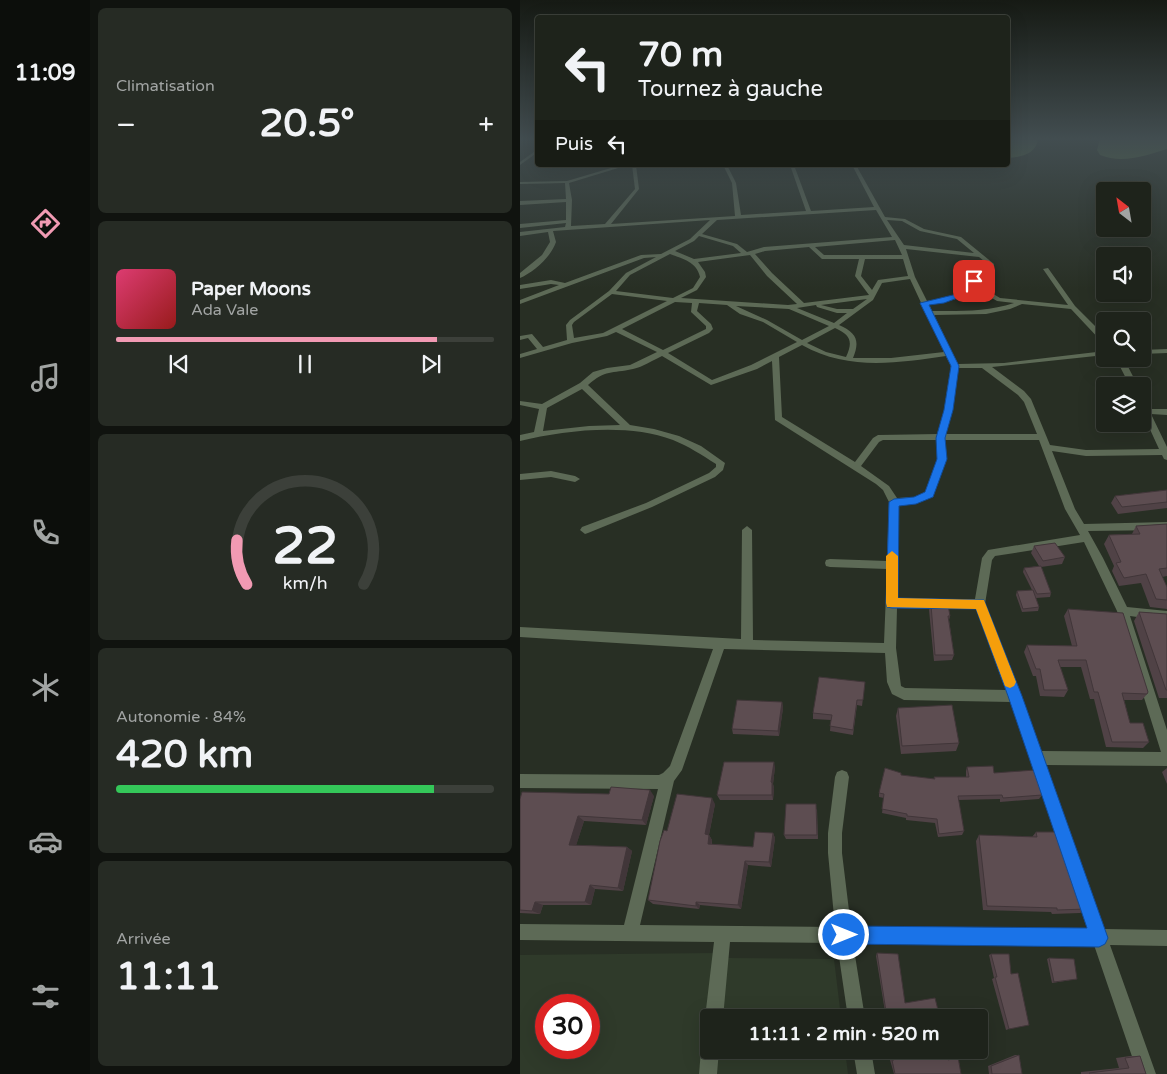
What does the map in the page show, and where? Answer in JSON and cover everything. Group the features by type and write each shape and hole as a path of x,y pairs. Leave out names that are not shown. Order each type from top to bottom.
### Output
{"street":[{"path":"568,189 568,225"},
{"path":"607,226 636,193 637,189"},
{"path":"735,189 738,216"},
{"path":"801,189 809,212"},
{"path":"867,189 902,247 912,277 955,366 948,410 940,438 942,459 929,494 916,500 894,502"},
{"path":"520,203 569,200"},
{"path":"520,226 607,226 878,208"},
{"path":"571,341 569,326 572,321 600,298 611,292 628,274 671,252 698,234 716,218"},
{"path":"883,218 903,220 922,230 959,238 992,266 991,269 974,281 968,291 960,296"},
{"path":"520,234 550,230 568,225"},
{"path":"520,276 535,265 550,250 553,241 550,230"},
{"path":"698,234 734,245 749,254 766,273 793,294 803,306"},
{"path":"671,252 694,261 749,254 760,249 897,238"},
{"path":"810,245 822,257 904,257"},
{"path":"902,247 982,256"},
{"path":"520,302 643,256 663,255"},
{"path":"862,258 858,276 873,296"},
{"path":"520,356 571,341 602,336 618,330 675,300 694,288 703,277 703,272 694,261"},
{"path":"1046,269 1073,307 1096,331"},
{"path":"862,281 912,277"},
{"path":"618,330 661,352 711,383 736,375 834,326 873,296 880,281"},
{"path":"520,287 551,282 567,285"},
{"path":"973,284 990,296 1006,302 1073,307"},
{"path":"611,292 675,300 788,307 873,296"},
{"path":"924,303 960,296 971,296"},
{"path":"980,296 990,296"},
{"path":"520,403 543,407 583,385 596,374 607,370 632,367 661,352 694,339 710,329 709,325 695,313 696,301"},
{"path":"728,303 739,312 764,320 799,342 832,357 849,359 911,358 949,353"},
{"path":"929,313 996,312 1022,303"},
{"path":"816,304 837,310 853,311"},
{"path":"788,307 845,330 854,339 855,345 849,359"},
{"path":"837,310 844,319"},
{"path":"520,338 530,335 541,349"},
{"path":"1151,352 1167,352"},
{"path":"955,366 985,366 1096,354"},
{"path":"775,355 778,418 883,485 894,502 890,648 893,682 896,690 904,694 1015,696"},
{"path":"985,366 1026,397 1070,510 1123,611 1167,750"},
{"path":"583,385 626,426"},
{"path":"538,434 543,407"},
{"path":"1151,412 1167,412"},
{"path":"1047,448 1086,453 1166,455 1151,421"},
{"path":"520,438 538,434 626,426 653,430 680,438 702,449 721,463 720,468 712,475 649,504 585,530"},
{"path":"856,467 876,440 881,437 1043,437"},
{"path":"520,477 551,474 575,479"},
{"path":"1147,1074 1015,696 980,604 987,558 992,553 1083,533 1167,526"},
{"path":"747,530 747,645"},
{"path":"830,563 892,565"},
{"path":"892,603 980,604"},
{"path":"1123,611 1167,616"},
{"path":"520,632 720,644 890,648"},
{"path":"520,781 659,782 668,778 675,770 720,644"},
{"path":"1036,758 1167,759"},
{"path":"842,777 835,833 844,935 856,1009"},
{"path":"630,933 668,778"},
{"path":"520,932 1167,938"},
{"path":"715,1009 723,934"},
{"path":"708,1074 709,1059"},
{"path":"864,1059 866,1074"}],"shaded area":[{"path":"715,953 708,1009 700,1009 701,1059 699,1074 520,1074 520,955"},
{"path":"727,958 834,959 840,1009 722,1009"},
{"path":"718,1059 846,1059 848,1074 716,1074"}],"building":[{"path":"1167,490 1167,502 1122,507 1115,496"},
{"path":"1167,524 1167,568 1159,569 1167,587 1167,600 1156,599 1146,574 1124,578 1116,563 1121,562 1109,535 1140,534 1136,526"},
{"path":"1055,543 1065,557 1043,561 1034,546"},
{"path":"1041,566 1051,593 1037,594 1024,568"},
{"path":"1033,590 1039,607 1023,609 1017,591"},
{"path":"931,605 948,605 954,655 935,655"},
{"path":"1068,609 1123,613 1148,692 1147,694 1122,693 1130,723 1143,723 1149,742 1112,742 1098,692 1094,692 1086,660 1058,660 1068,690 1044,690 1040,669 1036,669 1027,645 1077,646"},
{"path":"1139,612 1167,614 1167,690 1166,690"},
{"path":"819,677 865,682 863,700 857,700 853,730 830,726 832,715 813,713"},
{"path":"737,700 782,702 778,731 732,729"},
{"path":"952,705 959,743 902,746 898,708"},
{"path":"724,762 774,762 771,782 772,795 717,795"},
{"path":"993,766 994,773 1035,770 1042,795 1003,798 1002,795 958,796 964,831 939,834 937,819 907,816 907,814 882,809 884,794 879,793 885,768 901,773 901,775 935,779 934,777 969,777 967,767"},
{"path":"611,787 650,790 642,820 578,816 569,845 627,847 618,888 590,885 585,902 535,902 532,911 520,910 520,799 522,792 609,794"},
{"path":"677,794 712,798 705,834 709,835 708,844 753,847 755,832 773,833 769,862 745,861 738,905 696,902 696,906 648,900 660,841 664,830 667,831"},
{"path":"786,804 816,804 817,835 784,835"},
{"path":"1036,832 1061,832 1074,885 1079,885 1087,909 1057,910 1057,908 987,906 979,835 1037,837"},
{"path":"877,953 898,954 905,1003 935,998 938,1009 886,1009"},
{"path":"991,954 1009,954 1011,974 1018,973 1029,1025 1009,1029"},
{"path":"1049,958 1074,959 1077,979 1054,982"},
{"path":"1019,1055 1022,1074 992,1074 991,1066"},
{"path":"1140,1056 1146,1074 1089,1073 1129,1068 1125,1058"},
{"path":"958,1059 961,1074 895,1074 892,1060"}],"slow traffic":[{"path":"892,556 892,603 961,602 980,604 1010,682"}],"route":[{"path":"844,935 1099,938 1015,696 980,604 961,602 892,603 894,502 916,500 929,494 942,459 940,438 948,410 955,366 924,303 960,296 972,288 972,282 974,281"}]}
